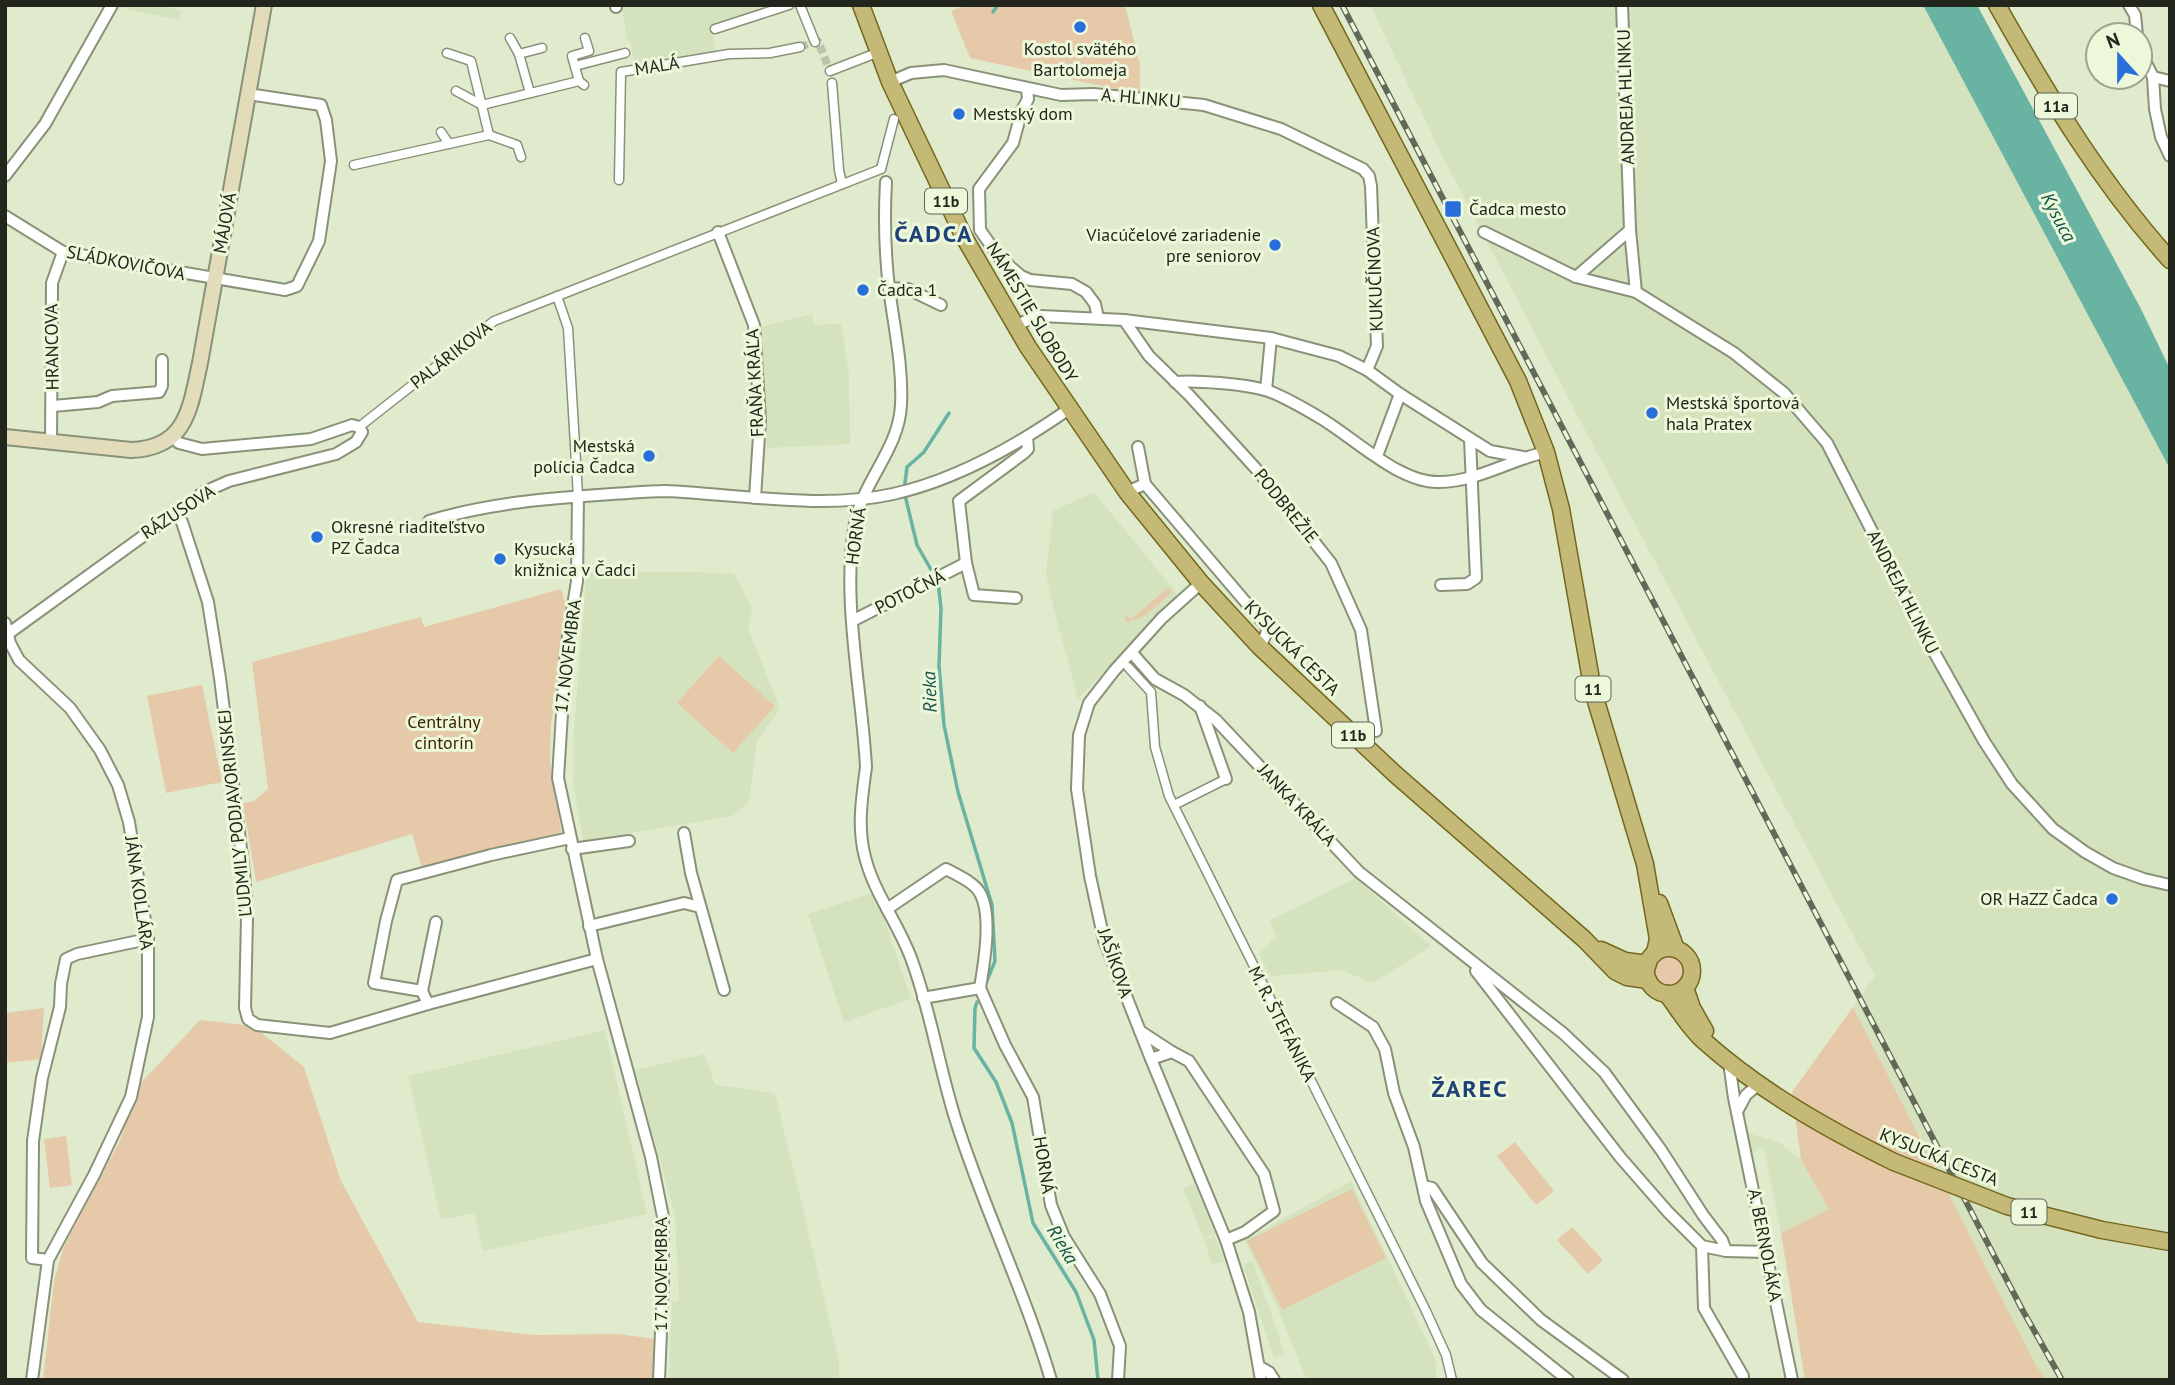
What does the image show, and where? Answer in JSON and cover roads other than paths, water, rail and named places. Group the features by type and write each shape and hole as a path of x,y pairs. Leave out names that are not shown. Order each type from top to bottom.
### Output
{"main road":[{"name":"MÁJOVÁ","path":"173,437 189,412 264,5"},
{"name":"NÁMESTIE SLOBODY","path":"861,5 890,82 953,215 1015,326 1069,409"},
{"name":"11","path":"1321,5 1518,380 1546,452 1561,509 1593,691 1645,864 1676,949"},
{"name":"11a","path":"1997,5 2090,160 2120,202 2170,261"},
{"name":"KYSUCKÁ CESTA","path":"1069,409 1127,492 1201,583 1260,648 1395,774 1584,940 1615,971 1627,976 1650,966 1668,948 1676,949 1687,957 1692,969 1690,983 1685,988 1692,1008 1723,1057"},
{"path":"5,437 114,450 148,450 173,437"},
{"name":"11","path":"1645,864 1658,940 1650,966"},
{"name":"KYSUCKÁ CESTA","path":"1650,966 1656,990 1667,994 1692,1028 1723,1057 1826,1127 1894,1162 2007,1206 2102,1230 2170,1242"},
{"path":"1667,994 1677,993 1685,988"}],"street":[{"path":"5,176 45,124 112,5"},
{"path":"715,29 789,5"},
{"path":"800,5 815,42"},
{"name":"ANDREJA HLINKU","path":"1622,5 1630,230 1636,292"},
{"path":"2129,5 2136,21"},
{"path":"510,38 519,54 530,93"},
{"path":"456,91 482,105 581,83 572,55 592,50 585,38"},
{"name":"MALÁ","path":"619,180 621,72 729,54 800,47"},
{"path":"519,54 542,48"},
{"path":"830,71 879,52"},
{"path":"447,53 471,61 489,135"},
{"path":"575,66 625,54"},
{"name":"A. HLINKU","path":"890,82 911,73 944,70 1061,95 1094,94 1175,100 1226,110 1281,129 1355,165 1366,172 1371,186"},
{"path":"832,83 842,184"},
{"path":"1027,89 1028,99 1022,110 1013,143 979,189 980,230 999,257 1021,276 1040,282 1065,283 1086,292 1096,304 1098,318"},
{"path":"2154,91 2161,137 2170,156"},
{"name":"SLÁDKOVIČOVA","path":"5,216 63,252 285,290 297,286 319,242 331,161 326,120 321,105 248,94"},
{"path":"881,169 894,119"},
{"path":"441,132 449,144"},
{"path":"354,165 489,135 517,145 521,157"},
{"name":"PALÁRIKOVA","path":"173,437 184,445 202,449 311,439 352,425 359,427 494,321 881,169"},
{"name":"HORNÁ","path":"881,169 886,182 889,288 902,376 899,424 883,464 862,498 850,556 866,767 861,801 861,836 870,873 911,956 956,1121 990,1216 1035,1326 1051,1380"},
{"name":"KUKUČÍNOVA","path":"1367,370 1377,346 1371,186"},
{"path":"1576,277 1630,230"},
{"name":"FRAŇA KRÁĽA","path":"718,232 754,325 760,420 755,498"},
{"name":"ANDREJA HLINKU","path":"1484,232 1576,277 1636,292 1734,353 1784,393 1827,443 1929,643 2005,774 2038,816 2065,839 2113,868 2170,885"},
{"name":"HRANCOVA","path":"51,443 52,283 63,252"},
{"path":"889,288 908,289 941,305"},
{"name":"17. NOVEMBRA","path":"557,296 568,328 578,496 578,563 574,607 566,649 558,778 589,926 651,1157 663,1217 659,1380"},
{"path":"1015,326 1041,316 1098,318 1271,338 1339,356 1367,370 1490,451 1523,457"},
{"name":"PODBREŽIE","path":"1124,320 1149,356 1258,471 1331,563 1361,630 1376,731"},
{"path":"1266,390 1271,338"},
{"path":"53,406 98,402 111,396 159,392 162,386 162,360"},
{"path":"1175,382 1191,380 1266,390 1322,419 1407,474 1437,483 1470,478 1523,457 1546,452"},
{"path":"1377,456 1400,394"},
{"path":"429,521 468,509 578,496 663,491 755,498 846,500 892,494 922,486 972,466 1027,437 1069,409"},
{"name":"RÁZUSOVA","path":"6,631 204,492 229,481 336,454 356,442 362,432 359,427"},
{"name":"POTOČNÁ","path":"1016,598 974,595 966,563 959,501 1024,453 1028,449 1027,437"},
{"path":"1441,585 1466,584 1476,578 1470,439"},
{"path":"1138,447 1144,484 1266,626 1267,632 1260,648"},
{"path":"1127,492 1144,484"},
{"name":"ĽUDMILY PODJAVORINSKEJ","path":"175,512 182,523 203,583 215,644 244,873 247,918 245,1008 248,1019 257,1025 330,1033 597,959"},
{"name":"POTOČNÁ","path":"854,620 966,563"},
{"name":"JAŠÍKOVA","path":"1201,583 1162,618 1096,693 1084,713 1077,746 1078,807 1104,940 1226,1240 1249,1311 1261,1380"},
{"name":"JÁNA KOLLÁRA","path":"6,631 19,660 70,708 100,750 118,785 129,822 148,939 148,1017 131,1097 94,1175 48,1260 32,1380"},
{"name":"JANKA KRÁĽA","path":"1132,653 1154,678 1200,706 1225,729 1359,872 1563,1034 1604,1072 1722,1240 1726,1251"},
{"name":"M. R. ŠTEFÁNIKA","path":"1128,667 1151,692 1155,747 1174,805 1426,1311 1446,1355 1452,1380"},
{"path":"1174,805 1226,779 1200,706"},
{"path":"684,833 700,907 724,990"},
{"path":"422,991 374,983 397,880 491,855 571,844 629,841"},
{"path":"887,909 946,869 981,894 986,915 985,961 980,988 923,998"},
{"path":"589,926 684,903 700,907"},
{"path":"428,1004 422,991 436,922"},
{"path":"48,1260 32,1258 33,1141 42,1078 60,1007 66,959 77,954 148,939"},
{"name":"JANKA KRÁĽA","path":"1464,957 1620,1157 1702,1246"},
{"name":"HORNÁ","path":"980,988 1004,1045 1033,1097 1051,1205 1064,1237 1100,1294 1120,1346 1118,1380"},
{"path":"1337,1003 1373,1027 1385,1049 1394,1093 1414,1147 1426,1202 1461,1284 1481,1310 1567,1380"},
{"path":"1140,1031 1189,1061 1264,1174 1274,1211 1245,1232 1226,1240"},
{"path":"1151,1059 1172,1052"},
{"name":"A. BERNOLÁKA","path":"1723,1057 1738,1110 1792,1380"},
{"path":"1738,1110 1746,1095 1759,1084"},
{"path":"1423,1186 1432,1188 1482,1263 1541,1320 1623,1380"},
{"path":"1743,1376 1704,1308 1702,1246 1726,1251 1766,1252"},
{"path":"1260,1367 1269,1372 1275,1380"}],"water":[{"name":"Kysuca","path":"1923,5 1977,5 2141,309 2170,369 2170,469"}],"waterway":[{"name":"Rieka","path":"993,12 998,5"},
{"name":"Rieka","path":"949,413 924,452 907,467 904,491 917,545 938,582 941,608 939,666 944,725 958,792 992,905 995,961 986,983"},
{"name":"Rieka","path":"977,1002 974,1048 996,1082 1012,1123 1033,1223 1076,1292 1094,1340 1098,1380"}],"tunnel":[{"path":"800,47 818,41 832,83"}],"railway":[{"path":"1342,5 2023,1311 2062,1380"}],"place":[{"name":"Kostol svätého Bartolomeja","path":"1080,27"},
{"name":"Mestský dom","path":"959,114"},
{"name":"Čadca mesto","path":"1453,209"},
{"name":"Viacúčelové zariadenie pre seniorov","path":"1275,245"},
{"name":"Čadca 1","path":"863,290"},
{"name":"Mestská športová hala Pratex","path":"1652,413"},
{"name":"Mestská polícia Čadca","path":"649,456"},
{"name":"Okresné riaditeľstvo PZ Čadca","path":"317,537"},
{"name":"Kysucká knižnica v Čadci","path":"500,559"},
{"name":"OR HaZZ Čadca","path":"2112,899"}],"district":[{"name":"ČADCA","path":"934,234"},
{"name":"ŽAREC","path":"1470,1089"}],"park label":[{"name":"Centrálny cintorín","path":"444,732"}]}
